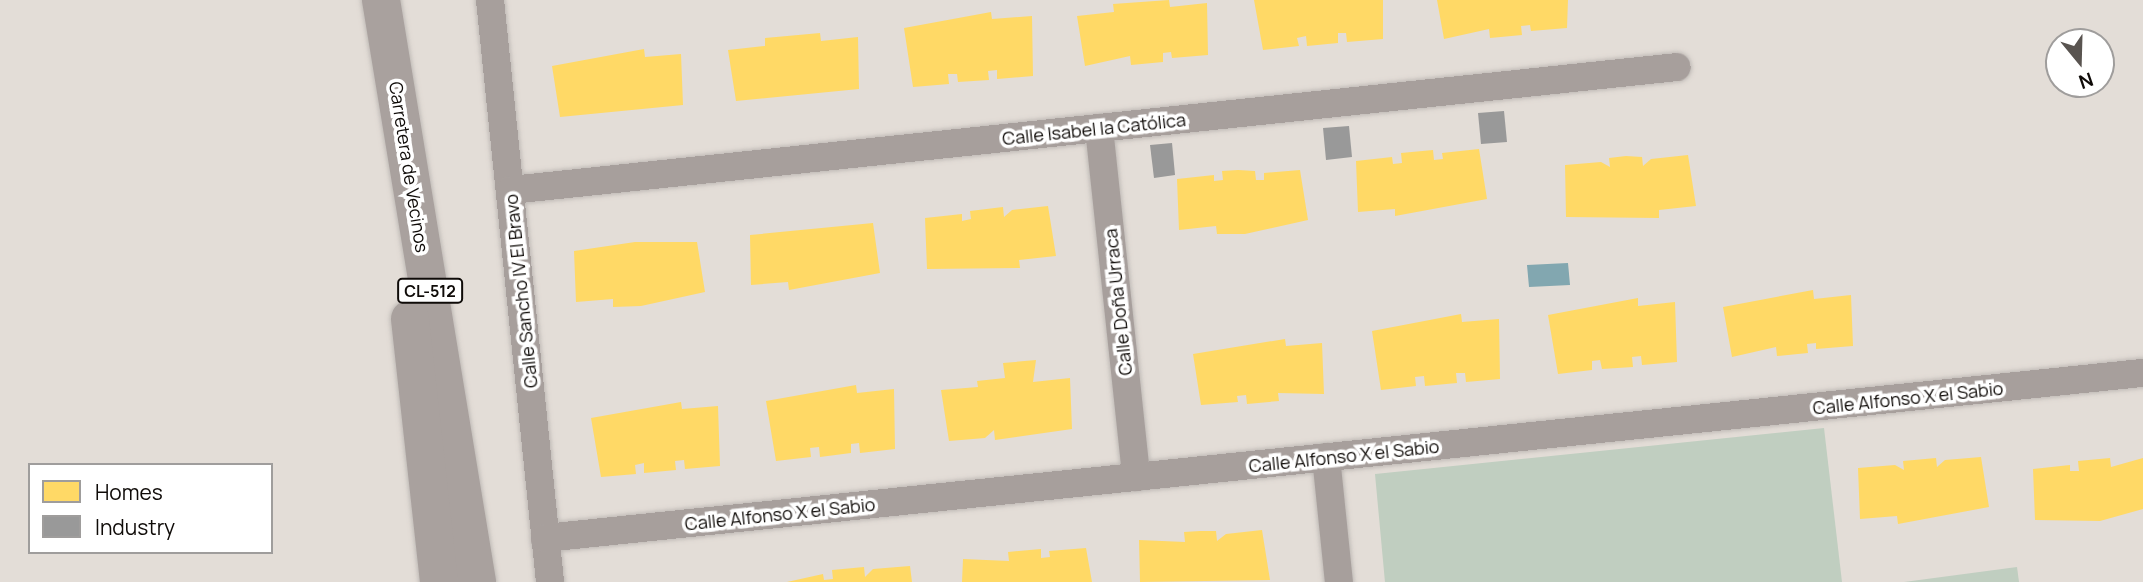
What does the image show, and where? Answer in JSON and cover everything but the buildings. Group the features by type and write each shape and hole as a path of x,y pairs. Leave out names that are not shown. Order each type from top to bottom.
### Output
{"main road":[{"name":"Carretera de Vecinos","path":"376,0 439,582"},
{"name":"Carretera de Vecinos","path":"382,0 477,571"},
{"path":"432,518 452,582"}],"street":[{"name":"Calle Sancho IV El Bravo","path":"490,0 550,582"},
{"name":"Calle Isabel la Católica","path":"511,190 1677,68"},
{"name":"Calle Doña Urraca","path":"1099,128 1136,477"},
{"name":"Calle Alfonso X el Sabio","path":"545,538 2143,373"},
{"path":"1326,457 1339,582"}],"green space":[{"path":"1824,428 1842,582 1385,582 1375,474"},
{"path":"2017,567 2019,582 1904,582"}],"water":[{"path":"1568,263 1570,285 1529,287 1527,265"}]}
